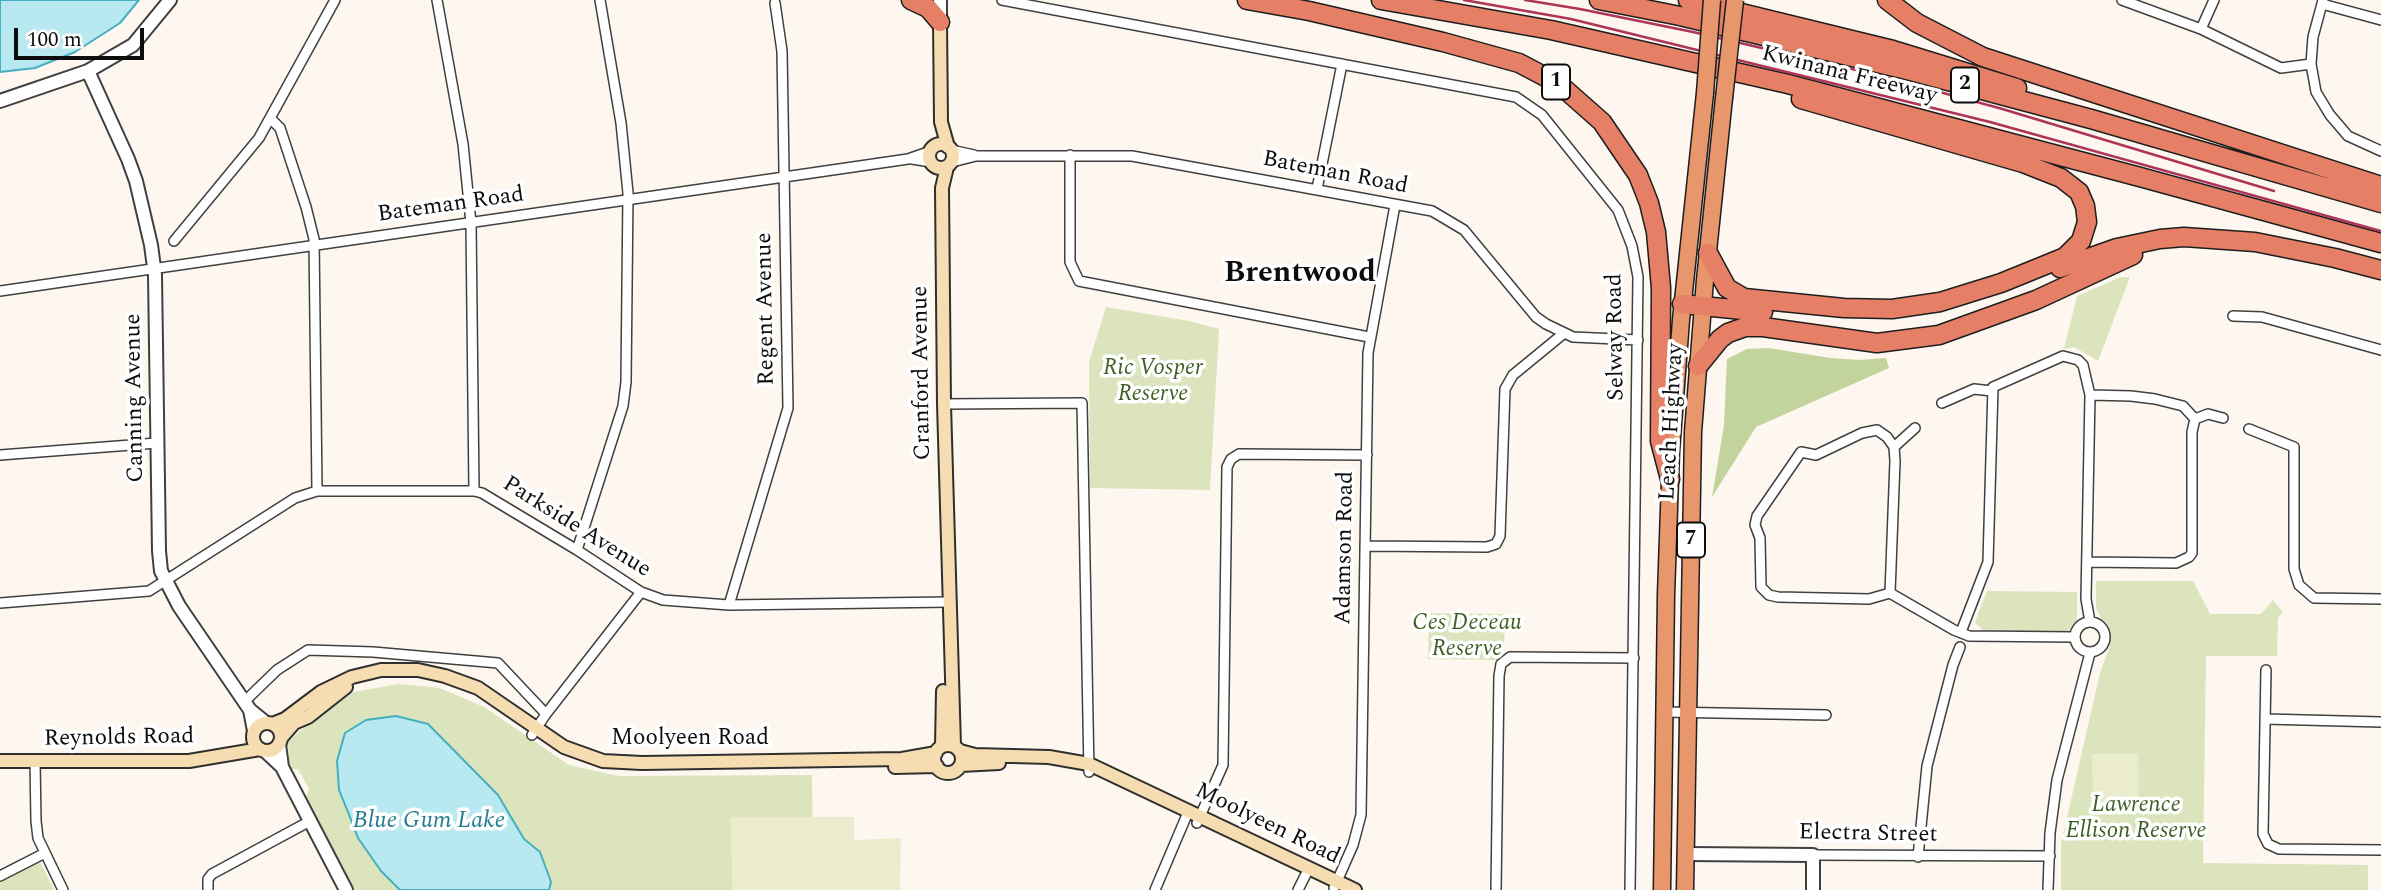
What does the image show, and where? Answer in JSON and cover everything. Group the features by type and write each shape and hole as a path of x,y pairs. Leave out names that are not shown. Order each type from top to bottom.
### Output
{"highway":[{"path":"911,0 928,8 940,22"},
{"name":"1","path":"1247,0 1309,11 1456,45 1519,63 1559,84 1602,122 1638,175 1656,232 1661,288 1660,442 1670,479"},
{"name":"Kwinana Freeway","path":"1381,0 1551,30 1788,84 2381,243"},
{"name":"Kwinana Freeway","path":"1599,0 1694,19 1911,71 2381,203"},
{"path":"1688,0 1945,65 2327,187"},
{"name":"Leach Highway","path":"1662,890 1670,479 1682,304 1705,93 1712,0"},
{"name":"Leach Highway","path":"1685,890 1691,485 1707,253 1735,0"},
{"path":"1887,0 1917,23 1983,57 2381,186"},
{"path":"1683,59 1827,108 2023,163 2061,178 2079,192 2087,215 2081,241 2064,262"},
{"path":"1698,366 1720,338 1745,327 1763,327 1877,343 1939,335 2036,300 2117,260 2163,246 2208,238"},
{"path":"1682,304 1823,317 1891,316 1931,312 1966,303 2064,262 2160,239 2208,238 2255,242 2381,270"},
{"path":"1707,253 1727,288 1744,299 1866,310 1940,302 2037,273"}],"main road":[{"name":"Cranford Avenue","path":"940,22 948,755"},
{"name":"Moolyeen Road","path":"269,723 285,719 321,692 352,677 381,670 407,669 431,672 478,688 534,732"},
{"name":"Moolyeen Road","path":"280,741 295,723 309,717 340,690 364,680 387,677 423,678 453,684 483,699 568,756 618,769 948,755 1089,768 1336,887 1355,890"},
{"path":"237,752 259,725 269,723"},
{"name":"Canning Avenue","path":"269,723 279,730 280,741"},
{"name":"Canning Avenue","path":"253,733 254,744 263,750"},
{"path":"263,750 273,750 280,741"},
{"name":"Reynolds Road","path":"0,761 189,761 263,750"}],"street":[{"path":"0,101 88,71 134,46 170,0"},
{"path":"174,241 259,138 335,0"},
{"path":"437,0 463,144 471,223 474,491"},
{"path":"577,550 623,406 626,382 628,199 621,123 600,0"},
{"name":"Cranford Avenue","path":"940,0 940,22"},
{"name":"Selway Road","path":"1002,0 1516,97 1542,115 1618,210 1632,246 1638,277 1630,890"},
{"path":"2122,0 2201,29 2281,68 2311,64"},
{"path":"2201,29 2214,0"},
{"path":"2381,20 2322,2 2313,37 2311,64 2316,92 2330,115 2348,136 2381,151"},
{"name":"Regent Avenue","path":"729,605 788,408 782,51 775,4"},
{"path":"1317,190 1342,64"},
{"name":"Canning Avenue","path":"88,71 136,181 151,245 154,268 161,572 179,606 247,706 269,723"},
{"path":"271,119 280,128 312,226 317,491"},
{"path":"1070,155 1070,262 1079,281 1369,337"},
{"name":"Bateman Road","path":"0,291 908,159 941,156 1132,156 1432,212 1464,230 1536,317 1563,334 1586,339 1638,340"},
{"name":"Adamson Road","path":"1336,887 1353,845 1361,815 1369,337 1395,205"},
{"path":"2233,316 2262,317 2381,350"},
{"path":"1366,546 1487,547 1499,541 1505,389 1513,375 1563,334"},
{"path":"1961,632 1988,562 1992,391 1998,383 2063,356 2078,360 2083,365 2090,395 2086,599 2090,622"},
{"path":"1942,403 1974,389 1992,391"},
{"path":"2090,395 2155,399 2183,406 2195,419"},
{"path":"944,404 1082,402 1089,768"},
{"path":"2195,419 2208,414 2222,418"},
{"path":"2087,562 2176,563 2189,557 2192,553 2192,432 2195,419"},
{"path":"1894,447 1915,428"},
{"path":"2249,429 2294,447 2294,569 2300,585 2314,598 2381,599"},
{"path":"1890,593 1896,473 1894,447 1887,437 1877,430 1862,433 1816,455 1801,452 1757,516 1755,524 1760,538 1761,587 1769,595 1869,599 1890,593 1961,632 1982,638 2074,637"},
{"path":"0,455 158,443"},
{"path":"1155,890 1223,765 1227,467 1231,458 1239,454 1367,455"},
{"name":"Parkside Avenue","path":"0,603 149,591 295,498 317,491 474,491 492,498 641,592 663,600 729,605 945,602"},
{"path":"534,732 641,592"},
{"path":"2090,622 2101,627 2105,638 2101,648 2090,653 2078,648 2074,637 2080,625 2090,622"},
{"path":"1918,857 1927,766 1953,665 1960,648"},
{"path":"247,706 277,670 308,650 498,663 546,714"},
{"path":"2048,890 2056,780 2090,653"},
{"path":"1496,890 1501,664 1510,657 1634,658"},
{"path":"2266,670 2263,834 2268,844 2279,849 2381,850"},
{"name":"Canning Avenue","path":"247,706 253,733"},
{"path":"1664,712 1826,716"},
{"path":"2265,719 2381,722"},
{"name":"Canning Avenue","path":"280,741 282,767"},
{"name":"Canning Avenue","path":"263,750 282,767 346,890"},
{"path":"35,761 38,838 64,890"},
{"path":"208,890 208,879 212,874 310,821"},
{"path":"0,876 45,853"},
{"name":"Electra Street","path":"1686,854 2050,856"},
{"path":"1813,855 1813,890"},
{"path":"1298,890 1307,871"}],"green space":[{"path":"2121,277 2130,277 2098,361 2074,347 2064,349 2077,296"},
{"name":"Ric Vosper Reserve","path":"1106,307 1189,321 1219,329 1210,490 1090,488 1089,362"},
{"path":"1769,348 1830,358 1886,358 1889,368 1756,427 1712,497 1724,425 1727,359 1747,349"},
{"name":"Lawrence Ellison Reserve","path":"2096,581 2193,581 2210,614 2261,614 2273,600 2283,612 2278,618 2277,656 2206,656 2203,863 2368,865 2368,890 2061,890 2061,844 2100,673 2110,646 2106,629 2096,608"},
{"path":"1987,591 2077,592 2077,625 2062,634 1986,634 1975,622"},
{"name":"Ces Deceau Reserve","path":"1429,613 1505,614 1504,657 1497,660 1428,659"},
{"path":"398,684 440,688 484,707 569,765 618,776 812,775 813,890 355,890 306,797 309,789 298,769 291,769 289,765 288,742 338,695"},
{"path":"2092,754 2138,754 2139,803 2093,803"},
{"path":"731,817 854,817 854,840 901,838 900,890 732,890"},
{"path":"40,862 54,890 0,890 0,880"}],"water":[{"path":"0,0 139,0 120,23 75,52 35,68 0,72"},
{"name":"Blue Gum Lake","path":"396,716 428,724 498,795 524,839 540,852 551,882 549,890 400,890 381,871 358,838 339,790 337,761 345,733 366,720"}],"railway":[{"path":"1464,0 1571,19 1990,122 2381,231"},
{"path":"1525,0 1693,32 1869,73 1999,108 2274,191"}],"district":[{"name":"Brentwood","path":"1300,275"}]}
